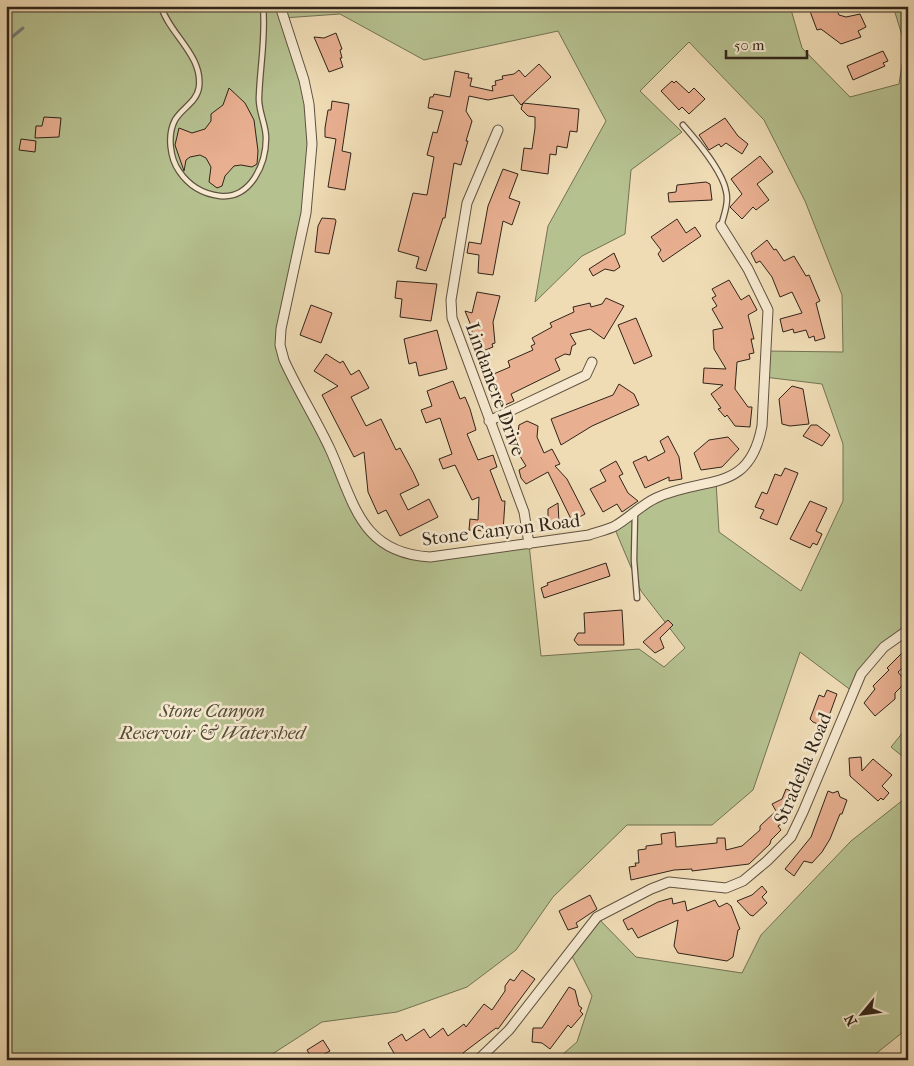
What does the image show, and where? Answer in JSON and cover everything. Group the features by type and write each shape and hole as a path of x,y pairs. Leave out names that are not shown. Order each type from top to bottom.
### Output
{"street":[{"name":"Stone Canyon Road","path":"280,6 304,80 309,104 312,144 306,213 281,328 280,345 284,360 329,448 356,512 367,530 380,542 398,552 430,557 589,535 614,527 656,498 724,479 738,472 750,461 759,442 762,426 768,310 748,269 721,226"},
{"name":"Lindamere Drive","path":"498,130 467,202 451,300 456,334 524,512 529,544"},
{"path":"489,421 586,375 592,362"},
{"name":"Stradella Road","path":"478,1060 509,1030 597,917 651,888 670,882 726,888 743,882 791,837 804,812 861,674 884,647 908,630"}],"lane":[{"path":"160,6 169,25 192,56 199,79 196,96 175,120 171,132 170,143 174,159 179,171 192,185 206,194 224,196 236,193 248,186 256,178 263,163 266,137 259,100 264,61 263,6"},
{"path":"683,125 702,149 726,191 726,208 721,226"},
{"path":"635,512 634,560 637,598"}],"green space":[{"name":"Stone Canyon Reservoir & Watershed","path":"6,6 790,6 802,48 850,97 899,84 905,45 893,6 908,6 908,537 906,541 908,630 897,637 852,691 800,652 753,790 712,825 627,825 553,897 516,950 467,987 397,1012 322,1022 263,1060 6,1060","holes":["340,14 424,60 558,31 606,121 548,226 535,302 582,256 625,234 631,170 682,132 640,91 689,42 764,120 805,201 842,295 843,352 765,351 764,377 822,384 843,444 843,501 801,591 719,532 716,481 656,498 614,527 641,591 685,648 664,667 639,649 541,656 529,544 414,556 367,530 280,345 310,177 304,80 283,18"]},
{"path":"908,726 908,761 891,747"},
{"path":"908,796 908,1028 868,1060 556,1060 577,1042 592,996 570,952 597,917 636,957 742,973 761,935 851,841"}],"building":[{"path":"808,6 835,6 839,15 846,17 860,14 866,27 858,31 861,37 841,44 821,29 817,30"},
{"path":"336,33 342,49 340,50 342,58 340,58 343,67 329,72 314,37 324,38"},
{"path":"883,51 888,61 883,63 885,66 853,80 847,66"},
{"path":"539,64 551,77 521,105 513,95 488,100 469,96 466,111 472,121 461,165 454,163 445,218 443,218 426,271 416,268 419,257 398,251 413,193 427,195 434,157 427,155 433,132 437,133 443,111 428,108 430,97 433,97 434,94 450,97 455,71 469,74 468,78 472,78 470,86 493,91 492,86 496,85 495,81 503,79 502,76 514,74 519,70 525,77"},
{"path":"672,81 674,83 676,81 689,93 694,88 705,99 689,114 682,107 679,110 661,91"},
{"path":"229,88 245,103 254,120 258,151 257,164 252,167 234,166 225,176 222,186 217,188 209,182 211,167 206,158 200,155 190,157 186,160 184,171 175,145 179,128 192,133 205,129 211,121 211,114 223,105"},
{"path":"332,101 349,104 342,151 351,153 345,190 328,187 336,139 325,137 328,110 331,110"},
{"path":"523,103 579,109 577,132 570,131 567,148 557,146 556,155 550,154 548,174 521,170 524,148 532,149 535,128 535,117 528,116 521,109"},
{"path":"44,117 61,118 59,137 35,138 36,126 42,126"},
{"path":"725,118 738,136 748,144 742,154 726,143 721,147 719,144 709,150 699,135"},
{"path":"21,139 36,141 35,152 19,150"},
{"path":"760,156 773,172 757,184 769,200 756,210 753,207 742,219 730,207 742,194 731,179"},
{"path":"503,169 518,174 509,198 520,202 512,225 503,221 493,275 478,273 479,255 467,253 469,242 481,244 488,206"},
{"path":"706,182 710,184 712,200 669,202 668,193 676,192 677,185"},
{"path":"322,218 335,219 336,221 329,254 315,252 318,226"},
{"path":"677,219 686,233 695,227 701,236 663,262 658,254 661,250 651,237"},
{"path":"767,240 784,261 794,256 806,276 809,275 820,301 816,303 825,338 815,341 814,336 809,338 806,330 794,333 793,329 783,332 780,319 802,313 792,292 780,297 772,277 760,261 756,263 751,253"},
{"path":"614,253 620,267 614,271 605,269 593,276 589,269"},
{"path":"729,280 741,300 749,295 757,310 748,315 754,339 751,339 754,353 749,354 750,359 737,362 735,389 748,407 752,407 750,427 735,426 727,415 725,417 718,409 721,408 711,394 723,385 703,383 704,368 726,369 714,349 713,330 723,328 712,309 717,306 712,298 716,296 712,289"},
{"path":"397,281 437,284 431,321 400,317 402,299 395,298"},
{"path":"477,292 500,296 493,322 495,343 492,344 493,347 483,351 476,337 472,337 472,328 465,311 472,313"},
{"path":"606,298 624,306 604,339 590,329 570,334 576,344 572,346 570,355 565,354 555,359 560,370 511,394 514,401 503,406 489,376 510,367 508,361 533,350 531,346 535,344 532,338 552,327 550,323 574,312 573,307 590,303 591,307 602,304"},
{"path":"311,305 332,313 321,343 300,335"},
{"path":"636,318 652,356 634,364 618,325"},
{"path":"437,330 447,369 419,376 416,362 409,364 404,339"},
{"path":"326,354 340,363 343,361 351,375 359,370 369,388 351,397 366,426 381,419 396,450 400,448 413,472 419,485 400,494 408,510 429,499 438,517 400,536 386,510 378,514 368,492 364,452 354,457 322,395 338,386 314,371"},
{"path":"453,381 460,399 465,397 470,409 476,430 467,434 478,460 493,455 497,467 490,470 502,501 505,501 503,532 469,530 470,519 478,520 479,497 472,500 455,465 443,469 439,459 452,454 440,418 426,423 421,410 432,406 427,391"},
{"path":"619,384 634,394 639,405 592,426 561,445 551,419 613,395"},
{"path":"792,386 803,389 809,424 790,426 782,424 779,399"},
{"path":"527,421 538,426 537,437 544,453 552,449 560,464 555,466 567,479 585,514 572,521 548,472 526,484 521,478 519,470 526,466 515,448 514,442 517,440 519,425"},
{"path":"811,425 817,425 830,435 822,446 803,436"},
{"path":"668,436 679,457 682,479 669,481 669,477 645,488 633,462 646,456 648,461 665,452 660,441"},
{"path":"728,437 739,449 722,467 701,470 694,453 709,440"},
{"path":"616,461 623,474 619,476 628,493 638,501 622,512 617,504 603,512 590,489 606,481 600,470"},
{"path":"785,468 798,473 777,525 760,518 764,510 755,507 762,492 767,494 775,474 781,476"},
{"path":"810,501 827,508 816,531 822,534 817,545 813,543 810,548 790,539"},
{"path":"558,503 559,523 548,522 548,509"},
{"path":"606,563 610,576 544,598 541,588 548,585 547,583"},
{"path":"622,610 624,645 578,645 574,640 578,633 585,633 584,613"},
{"path":"668,620 673,625 660,638 664,648 655,653 643,642"},
{"path":"908,647 908,663 898,672 906,682 895,693 895,699 875,716 864,703 875,689 873,686 889,670 887,668"},
{"path":"827,690 837,694 825,727 810,719 819,695 824,697"},
{"path":"861,757 862,771 873,759 892,775 882,786 889,793 883,800 881,798 878,801 850,776 849,758"},
{"path":"786,789 799,794 791,814 789,814 785,822 778,826 781,830 771,840 770,844 749,864 692,871 692,869 674,870 631,880 629,867 636,866 635,863 639,863 638,850 646,849 646,846 662,844 661,834 675,832 676,847 717,843 717,838 725,838 726,850 742,846 760,830 760,826 776,811 772,804 782,799"},
{"path":"828,791 833,793 838,791 840,797 847,800 842,814 840,814 830,839 822,852 812,863 804,861 794,876 785,869 811,837"},
{"path":"762,886 767,892 762,897 767,903 753,916 750,915 737,901 752,895"},
{"path":"590,895 597,909 576,923 578,927 568,930 559,911"},
{"path":"672,898 673,904 685,901 687,911 715,900 719,907 727,903 731,906 740,929 738,930 733,957 727,961 678,953 674,946 678,920 638,938 632,928 628,930 623,920 658,902"},
{"path":"522,970 535,979 498,1029 496,1028 463,1053 465,1056 459,1060 398,1060 388,1043 402,1034 406,1041 424,1029 430,1038 443,1028 448,1036 464,1024 466,1027 484,1004 492,1010 505,991 505,986 510,979 514,981"},
{"path":"569,987 575,990 579,1006 582,1008 580,1011 583,1014 571,1028 568,1025 550,1049 542,1043 532,1042 533,1028 542,1028"},
{"path":"323,1040 330,1051 313,1060 307,1050"}],"waterway":[{"path":"6,42 23,28"}]}
